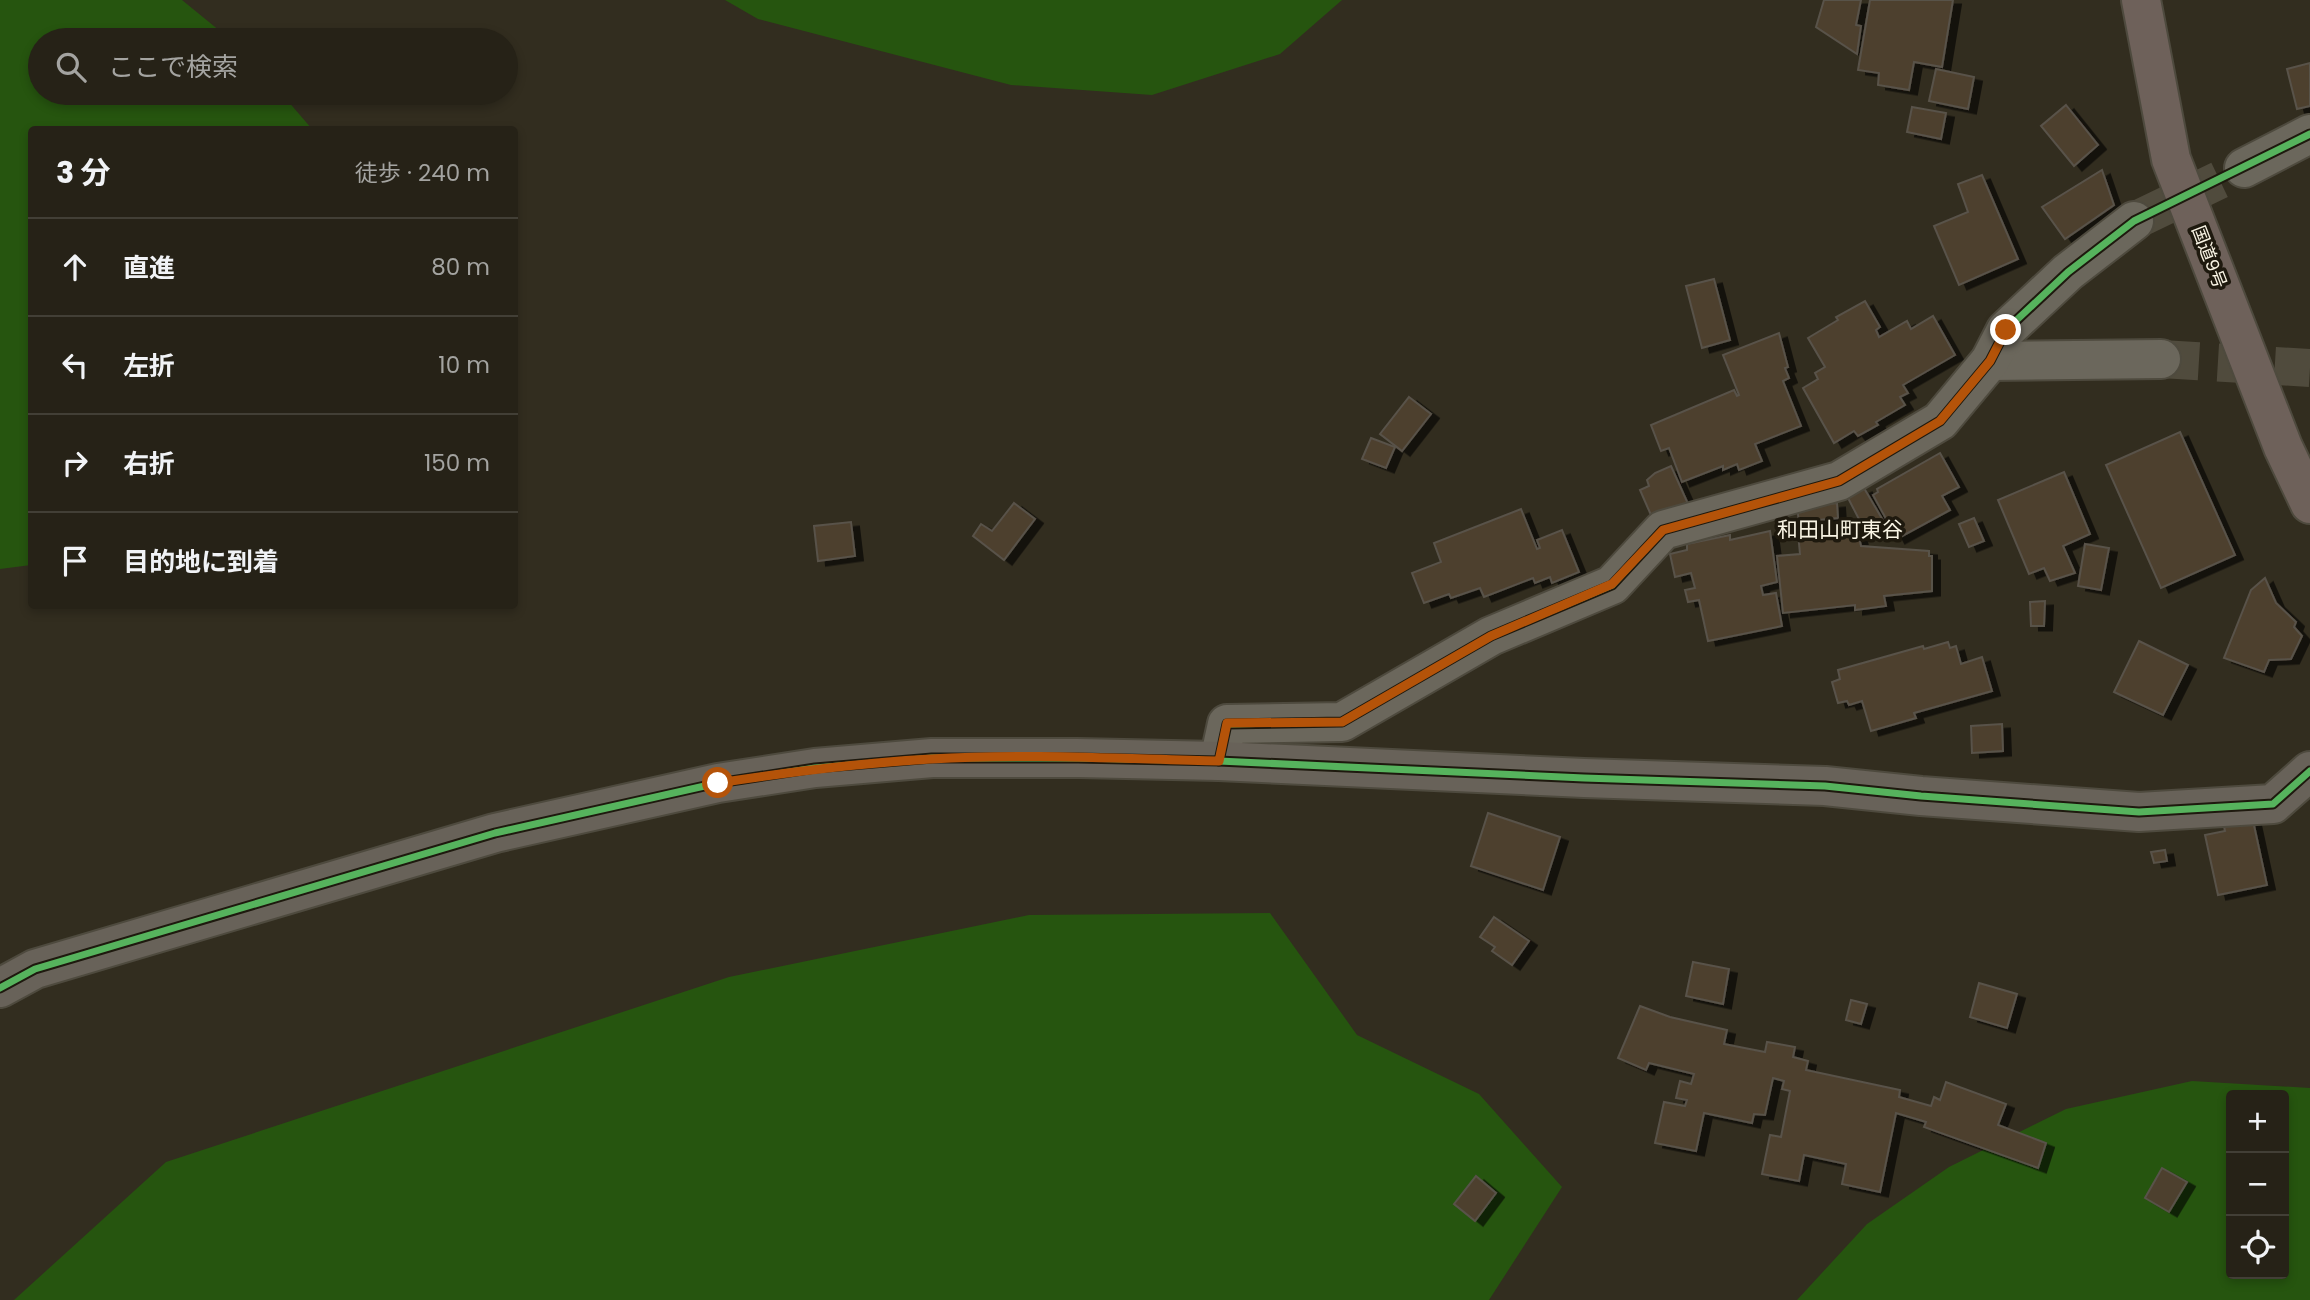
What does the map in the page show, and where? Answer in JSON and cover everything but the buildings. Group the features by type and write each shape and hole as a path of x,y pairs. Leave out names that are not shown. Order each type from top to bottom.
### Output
{"highway":[{"name":"国道9号","path":"2141,0 2171,159 2283,447 2310,504"}],"street":[{"path":"2244,168 2310,134"},
{"path":"1219,761 1227,723 1342,722 1491,636 1612,584 1663,530 1839,481 1940,421 1990,361 2006,330 2068,272 2134,221"},
{"path":"1990,361 2161,359"},
{"path":"0,988 35,969 481,837 718,783 815,768 932,758 1219,761 1825,786 1934,797 2139,811 2273,804 2310,771"}],"green space":[{"path":"0,0 182,0 216,28 28,28 28,105 291,105 309,126 28,126 28,565 0,569"},
{"path":"725,0 1342,0 1280,54 1152,95 1011,85 758,19"},
{"path":"1270,913 1357,1035 1479,1094 1562,1187 1489,1300 14,1300 166,1162 729,977 1029,915"},
{"path":"2192,1081 2310,1088 2310,1300 1797,1300 1867,1224 1949,1167 2066,1109"}],"tunnel":[{"path":"2134,221 2244,168"},
{"path":"2161,359 2310,368"}],"cycle path":[{"path":"1219,761 1227,724 1342,722 1491,636 1612,585 1663,530 1839,481 1940,421 1990,361 2006,330 2068,272 2134,221 2310,134"},
{"path":"0,988 35,969 495,833 718,783 815,768 932,758 1219,761 1825,786 2139,812 2273,804 2310,771"}],"district":[{"name":"和田山町東谷","path":"1840,530"}],"route":[{"path":"718,783 815,768 932,758 1219,761 1227,723 1342,722 1491,636 1612,584 1663,530 1839,481 1940,421 1990,361 2006,330"}]}
